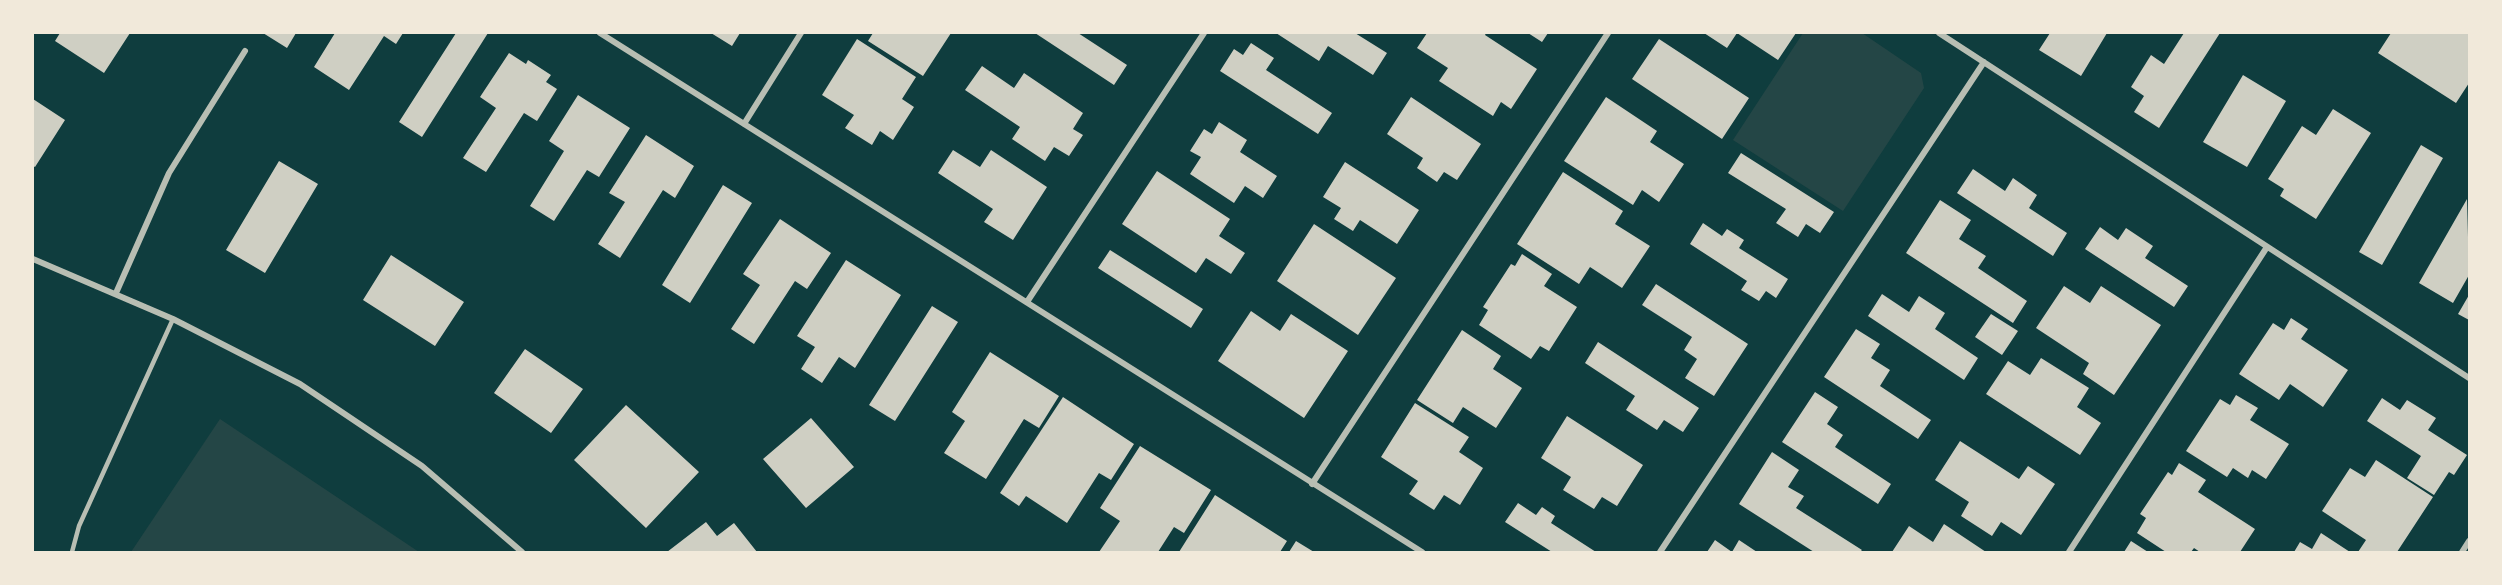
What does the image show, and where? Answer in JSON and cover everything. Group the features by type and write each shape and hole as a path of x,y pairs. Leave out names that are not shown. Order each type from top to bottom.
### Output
{"street":[{"path":"600,33 1422,552"},
{"path":"744,124 801,33"},
{"path":"1027,302 1204,33"},
{"path":"1312,484 1608,33"},
{"path":"1940,33 2469,378"},
{"path":"116,293 169,173 245,51"},
{"path":"1660,552 1984,62"},
{"path":"2069,552 2267,247"},
{"path":"33,259 173,319 300,384 422,466 522,552"},
{"path":"2462,552 2469,541"}],"lane":[{"path":"72,552 79,526 173,319"}],"shaded area":[{"path":"1803,33 1862,33 1921,73 1924,88 1843,211 1733,140"},
{"path":"220,419 419,552 131,552"}],"building":[{"path":"60,33 130,33 104,73 55,41"},
{"path":"263,33 296,33 287,48"},
{"path":"335,33 403,33 396,44 384,36 349,90 314,67"},
{"path":"456,33 488,33 422,137 399,122"},
{"path":"711,33 740,33 732,46"},
{"path":"873,33 951,33 923,76 868,41"},
{"path":"1035,33 1078,33 1127,65 1114,85"},
{"path":"1276,33 1355,33 1387,53 1373,75 1328,46 1319,61"},
{"path":"1427,33 1486,33 1485,35 1537,69 1511,109 1501,102 1493,116 1439,81 1448,68 1417,48"},
{"path":"1528,33 1548,33 1542,42"},
{"path":"1704,33 1737,33 1727,48"},
{"path":"1737,33 1796,33 1778,60"},
{"path":"2050,33 2107,33 2081,76 2039,50"},
{"path":"2184,33 2220,33 2159,128 2134,112 2144,96 2131,87 2151,55 2164,64"},
{"path":"2391,33 2469,33 2469,83 2456,103 2378,53"},
{"path":"857,39 916,77 902,99 914,107 893,140 880,131 872,145 845,128 854,115 822,95"},
{"path":"1659,39 1749,98 1722,139 1632,79"},
{"path":"1251,43 1274,58 1266,70 1332,113 1318,134 1220,71 1234,49 1243,55"},
{"path":"509,53 526,64 528,60 551,75 546,82 557,89 537,121 524,113 486,172 463,158 496,108 480,97"},
{"path":"982,66 1014,88 1024,73 1083,113 1073,129 1083,135 1069,156 1054,147 1045,161 1012,139 1020,127 965,90"},
{"path":"2243,75 2286,101 2247,167 2203,142"},
{"path":"578,95 630,128 599,177 587,170 554,221 530,206 564,151 549,141"},
{"path":"1411,97 1481,144 1457,180 1444,172 1437,182 1417,168 1423,158 1387,134"},
{"path":"1606,97 1657,131 1650,142 1684,164 1659,202 1642,190 1633,205 1564,161"},
{"path":"33,99 65,120 35,167 33,166"},
{"path":"2333,109 2371,133 2316,219 2280,196 2284,189 2268,179 2302,126 2316,135"},
{"path":"1219,122 1247,140 1240,152 1277,176 1263,198 1245,186 1234,203 1190,174 1201,157 1190,151 1204,129 1212,134"},
{"path":"646,135 694,166 675,198 663,190 620,258 598,244 625,202 609,193"},
{"path":"2421,145 2443,158 2382,265 2359,252"},
{"path":"953,150 980,167 991,150 1047,187 1013,240 984,222 993,209 938,173"},
{"path":"1741,153 1834,212 1820,233 1806,224 1798,237 1776,223 1786,209 1728,173"},
{"path":"279,161 318,184 265,273 226,250"},
{"path":"1345,162 1419,210 1397,244 1360,220 1353,231 1334,219 1341,208 1323,197"},
{"path":"1973,169 2005,191 2013,178 2037,195 2029,208 2067,233 2053,256 1957,193"},
{"path":"1157,171 1230,219 1219,236 1245,253 1231,274 1206,258 1196,273 1122,224"},
{"path":"1563,172 1623,211 1615,224 1650,246 1622,288 1590,267 1579,284 1517,244"},
{"path":"723,185 752,203 690,303 662,285"},
{"path":"2467,199 2469,275 2453,303 2419,283"},
{"path":"1940,200 1971,220 1959,239 1986,256 1978,268 2027,301 2013,323 1906,253"},
{"path":"780,219 831,253 807,289 795,281 754,344 731,329 760,285 743,274"},
{"path":"1703,223 1722,236 1727,229 1744,240 1739,248 1788,279 1776,298 1766,291 1759,301 1741,290 1747,281 1690,244"},
{"path":"1314,224 1396,278 1358,335 1277,281"},
{"path":"2100,227 2118,240 2126,228 2153,246 2145,258 2188,286 2174,307 2085,249"},
{"path":"1110,250 1203,309 1191,328 1098,268"},
{"path":"1522,254 1552,274 1544,286 1577,307 1549,351 1540,346 1531,359 1479,325 1488,310 1483,307 1511,264 1515,266"},
{"path":"391,255 464,302 435,346 363,300"},
{"path":"846,260 901,295 855,368 839,357 822,383 801,369 815,347 797,336"},
{"path":"1656,284 1748,344 1714,396 1685,378 1697,359 1684,350 1692,337 1642,305"},
{"path":"2064,286 2090,303 2101,286 2161,325 2114,395 2083,374 2089,363 2036,328"},
{"path":"1882,294 1909,312 1919,296 1945,313 1935,329 1978,358 1964,380 1868,316"},
{"path":"2469,295 2469,320 2458,314"},
{"path":"932,306 958,322 895,421 869,405"},
{"path":"1251,311 1280,331 1291,314 1348,351 1304,418 1218,361"},
{"path":"1991,314 2018,331 2002,355 1975,337"},
{"path":"2291,318 2308,329 2301,339 2348,370 2323,407 2290,384 2279,400 2239,374 2273,323 2284,330"},
{"path":"1856,329 1880,344 1871,358 1890,370 1880,386 1931,420 1918,439 1824,377"},
{"path":"1462,330 1501,356 1493,369 1522,388 1496,428 1463,407 1453,423 1417,400"},
{"path":"1598,342 1699,408 1683,432 1664,420 1657,430 1626,410 1635,396 1585,363"},
{"path":"525,349 583,389 551,433 494,393"},
{"path":"990,352 1059,396 1039,428 1024,419 986,479 944,453 965,421 952,412"},
{"path":"2041,358 2089,388 2077,407 2101,423 2080,455 1986,394 2008,361 2030,375"},
{"path":"1815,392 1838,407 1827,424 1843,435 1835,447 1891,484 1878,504 1782,442"},
{"path":"2236,395 2258,408 2250,420 2289,444 2266,479 2252,470 2248,478 2233,468 2227,477 2186,451 2220,399 2230,405"},
{"path":"1063,397 1134,444 1111,480 1099,473 1067,523 1026,496 1019,506 1000,493"},
{"path":"2382,398 2400,410 2407,400 2436,418 2428,430 2467,455 2454,475 2449,472 2434,495 2407,478 2421,456 2367,421"},
{"path":"1415,403 1469,437 1459,452 1483,468 1460,505 1444,495 1434,510 1409,494 1418,481 1381,457"},
{"path":"626,405 699,472 646,528 574,460"},
{"path":"1567,416 1643,465 1617,506 1602,497 1594,509 1563,490 1571,477 1541,458"},
{"path":"811,418 854,467 806,508 763,459"},
{"path":"1960,441 2019,479 2028,466 2055,484 2021,535 2001,522 1992,536 1961,516 1969,502 1935,480"},
{"path":"1140,446 1211,490 1184,533 1174,527 1158,552 1099,552 1120,521 1100,508"},
{"path":"1772,452 1799,470 1788,487 1804,496 1796,508 1862,550 1860,552 1814,552 1739,504"},
{"path":"2376,460 2433,497 2397,552 2358,552 2366,540 2322,511 2350,468 2365,477"},
{"path":"2179,463 2206,480 2198,492 2255,529 2240,552 2200,552 2194,548 2191,552 2166,552 2137,533 2146,518 2140,514 2168,472 2172,475"},
{"path":"1215,495 1287,541 1280,552 1179,552"},
{"path":"1518,503 1536,515 1542,507 1555,516 1551,523 1596,552 1552,552 1505,522"},
{"path":"706,522 717,536 734,523 757,552 667,552"},
{"path":"1944,524 1986,552 1892,552 1909,526 1933,542"},
{"path":"2321,533 2350,552 2294,552 2300,542 2312,549"},
{"path":"1715,540 1732,552 1707,552"},
{"path":"1739,540 1757,552 1732,552"},
{"path":"1296,541 1314,552 1289,552"},
{"path":"2131,541 2148,552 2124,552"}]}
